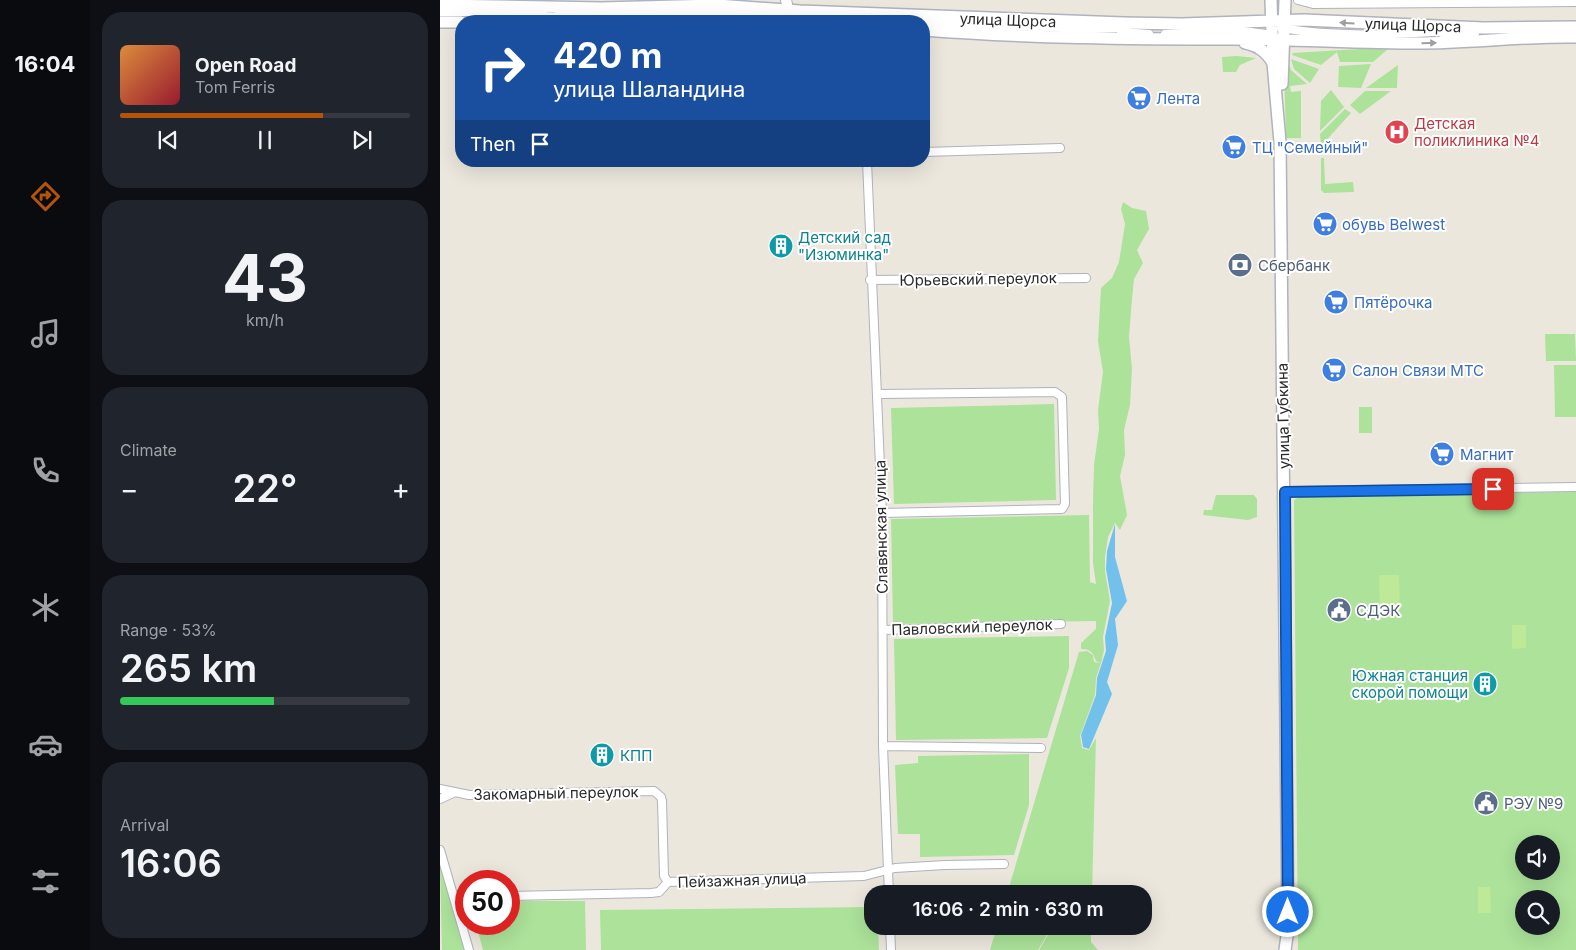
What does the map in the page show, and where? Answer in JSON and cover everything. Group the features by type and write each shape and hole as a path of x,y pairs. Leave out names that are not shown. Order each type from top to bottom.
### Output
{"main road":[{"path":"1250,22 1264,13 1270,0"},
{"name":"улица Губкина","path":"1270,0 1279,31 1284,122 1280,142"},
{"path":"1285,1 1301,16 1315,21"},
{"name":"улица Губкина","path":"1285,1 1273,62 1280,142 1288,929 1291,950"},
{"name":"улица Щорса","path":"440,5 613,7 717,5 785,14 853,15"},
{"name":"улица Щорса","path":"558,15 613,7"},
{"name":"улица Щорса","path":"930,20 1182,24 1250,22 1302,41 1328,42 1465,42 1541,37 1576,37"},
{"name":"улица Щорса","path":"930,30 983,34 1231,39 1279,31 1315,21 1483,28 1576,27"},
{"path":"440,22 455,22"},
{"path":"1231,39 1260,48 1268,54 1273,62"},
{"name":"улица Губкина","path":"1285,950 1288,929"}],"street":[{"name":"улица Щорса","path":"1298,0 1313,4 1417,5 1576,2"},
{"name":"улица Щорса","path":"440,12 613,7"},
{"name":"улица Щорса","path":"785,14 801,15"},
{"name":"улица Щорса","path":"930,23 1084,29 1236,24 1279,31 1327,33 1496,33 1541,37"},
{"path":"1417,33 1483,28"},
{"name":"улица Щорса","path":"1328,42 1417,33"},
{"path":"930,152 1060,148"},
{"name":"Славянская улица","path":"867,167 870,280 878,394 882,513 883,746 889,885"},
{"name":"Юрьевский переулок","path":"870,280 1086,278"},
{"path":"878,394 1055,392 1062,397 1065,504 1062,509 882,513"},
{"path":"1285,492 1576,487"},
{"name":"Павловский переулок","path":"883,630 1061,624"},
{"path":"883,746 1041,748"},
{"name":"Закомарный переулок","path":"440,789 453,793 502,795 654,791 661,796 662,802 664,876 668,882"},
{"name":"Закомарный переулок","path":"440,799 453,793"},
{"path":"440,850 469,950"},
{"name":"Пейзажная улица","path":"520,896 651,893 659,892 668,882 864,876 888,869 945,865 1004,864"},
{"path":"890,935 891,950"}],"green space":[{"path":"1410,46 1410,49 1388,49 1373,62 1340,62 1337,52 1321,65 1292,55 1293,53"},
{"path":"1222,57 1256,58 1240,65 1236,72 1223,72"},
{"path":"1287,58 1291,70 1307,84 1290,86 1291,92 1301,91 1301,138 1286,138 1284,67"},
{"path":"1291,59 1319,69 1310,83 1294,69"},
{"path":"1371,64 1361,88 1338,87 1339,66"},
{"path":"1398,65 1397,88 1366,88"},
{"path":"1331,90 1344,107 1320,131 1321,101"},
{"path":"1365,91 1391,91 1360,114 1350,105"},
{"path":"1345,109 1351,113 1321,146 1320,134"},
{"path":"1321,158 1324,158 1325,184 1353,182 1354,192 1324,193 1321,190"},
{"path":"1123,202 1132,208 1146,211 1149,229 1137,250 1143,263 1134,279 1129,337 1132,369 1130,405 1124,430 1125,455 1120,476 1127,515 1120,530 1115,523 1108,537 1105,571 1110,601 1103,637 1104,651 1101,660 1104,654 1096,678 1095,695 1080,736 1082,748 1089,750 1096,738 1092,885 1010,885 1079,652 1087,651 1093,655 1094,662 1100,663 1096,661 1094,655 1091,652 1081,649 1081,643 1096,629 1096,621 893,624 891,519 1089,515 1090,582 1096,584 1093,563 1093,500 1094,465 1099,429 1098,410 1103,372 1098,341 1101,288 1112,278 1119,262 1125,224 1121,209"},
{"path":"1545,334 1575,334 1576,361 1546,361"},
{"path":"1554,365 1576,365 1576,417 1555,417"},
{"path":"1054,404 1056,500 894,504 891,408"},
{"path":"1359,407 1372,407 1372,433 1359,433"},
{"path":"1576,492 1576,950 1298,950 1294,500 1303,495"},
{"path":"1216,495 1254,495 1257,499 1257,517 1248,520 1203,515 1204,510 1212,510"},
{"path":"1379,575 1399,575 1400,611 1380,612"},
{"path":"1512,625 1526,625 1526,648 1512,649"},
{"path":"1069,636 1069,668 1047,738 896,740 894,639"},
{"path":"1029,754 1029,805 1014,855 920,857 920,834 898,834 895,765 918,763 918,756"},
{"path":"440,865 455,916 455,935 461,935 465,950 442,950"},
{"path":"1478,887 1490,887 1491,913 1478,913"},
{"path":"520,901 585,901 586,950 483,950 479,935 520,935"},
{"path":"864,907 864,935 878,935 879,950 601,950 600,910"},
{"path":"994,935 1047,935 1038,950 990,950"},
{"path":"1048,935 1091,935 1091,942 1098,950 1039,950"}],"water":[{"path":"1115,524 1115,557 1127,601 1115,619 1118,645 1107,682 1112,694 1089,749 1083,747 1081,735 1096,695 1097,678 1106,651 1105,637 1112,603 1106,569 1107,551"}],"place":[{"name":"Лента","path":"1139,98"},
{"name":"Детская поликлиника №4","path":"1397,132"},
{"name":"ТЦ \"Семейный\"","path":"1234,147"},
{"name":"обувь Belwest","path":"1325,224"},
{"name":"Детский сад \"Изюминка\"","path":"781,246"},
{"name":"Сбербанк","path":"1240,265"},
{"name":"Пятёрочка","path":"1336,302"},
{"name":"Салон Связи МТС","path":"1334,370"},
{"name":"Магнит","path":"1442,454"},
{"name":"СДЭК","path":"1339,610"},
{"name":"Южная станция скорой помощи","path":"1485,684"},
{"name":"КПП","path":"602,755"},
{"name":"РЭУ №9","path":"1486,803"}],"route":[{"path":"1288,912 1285,492 1493,489"}]}
